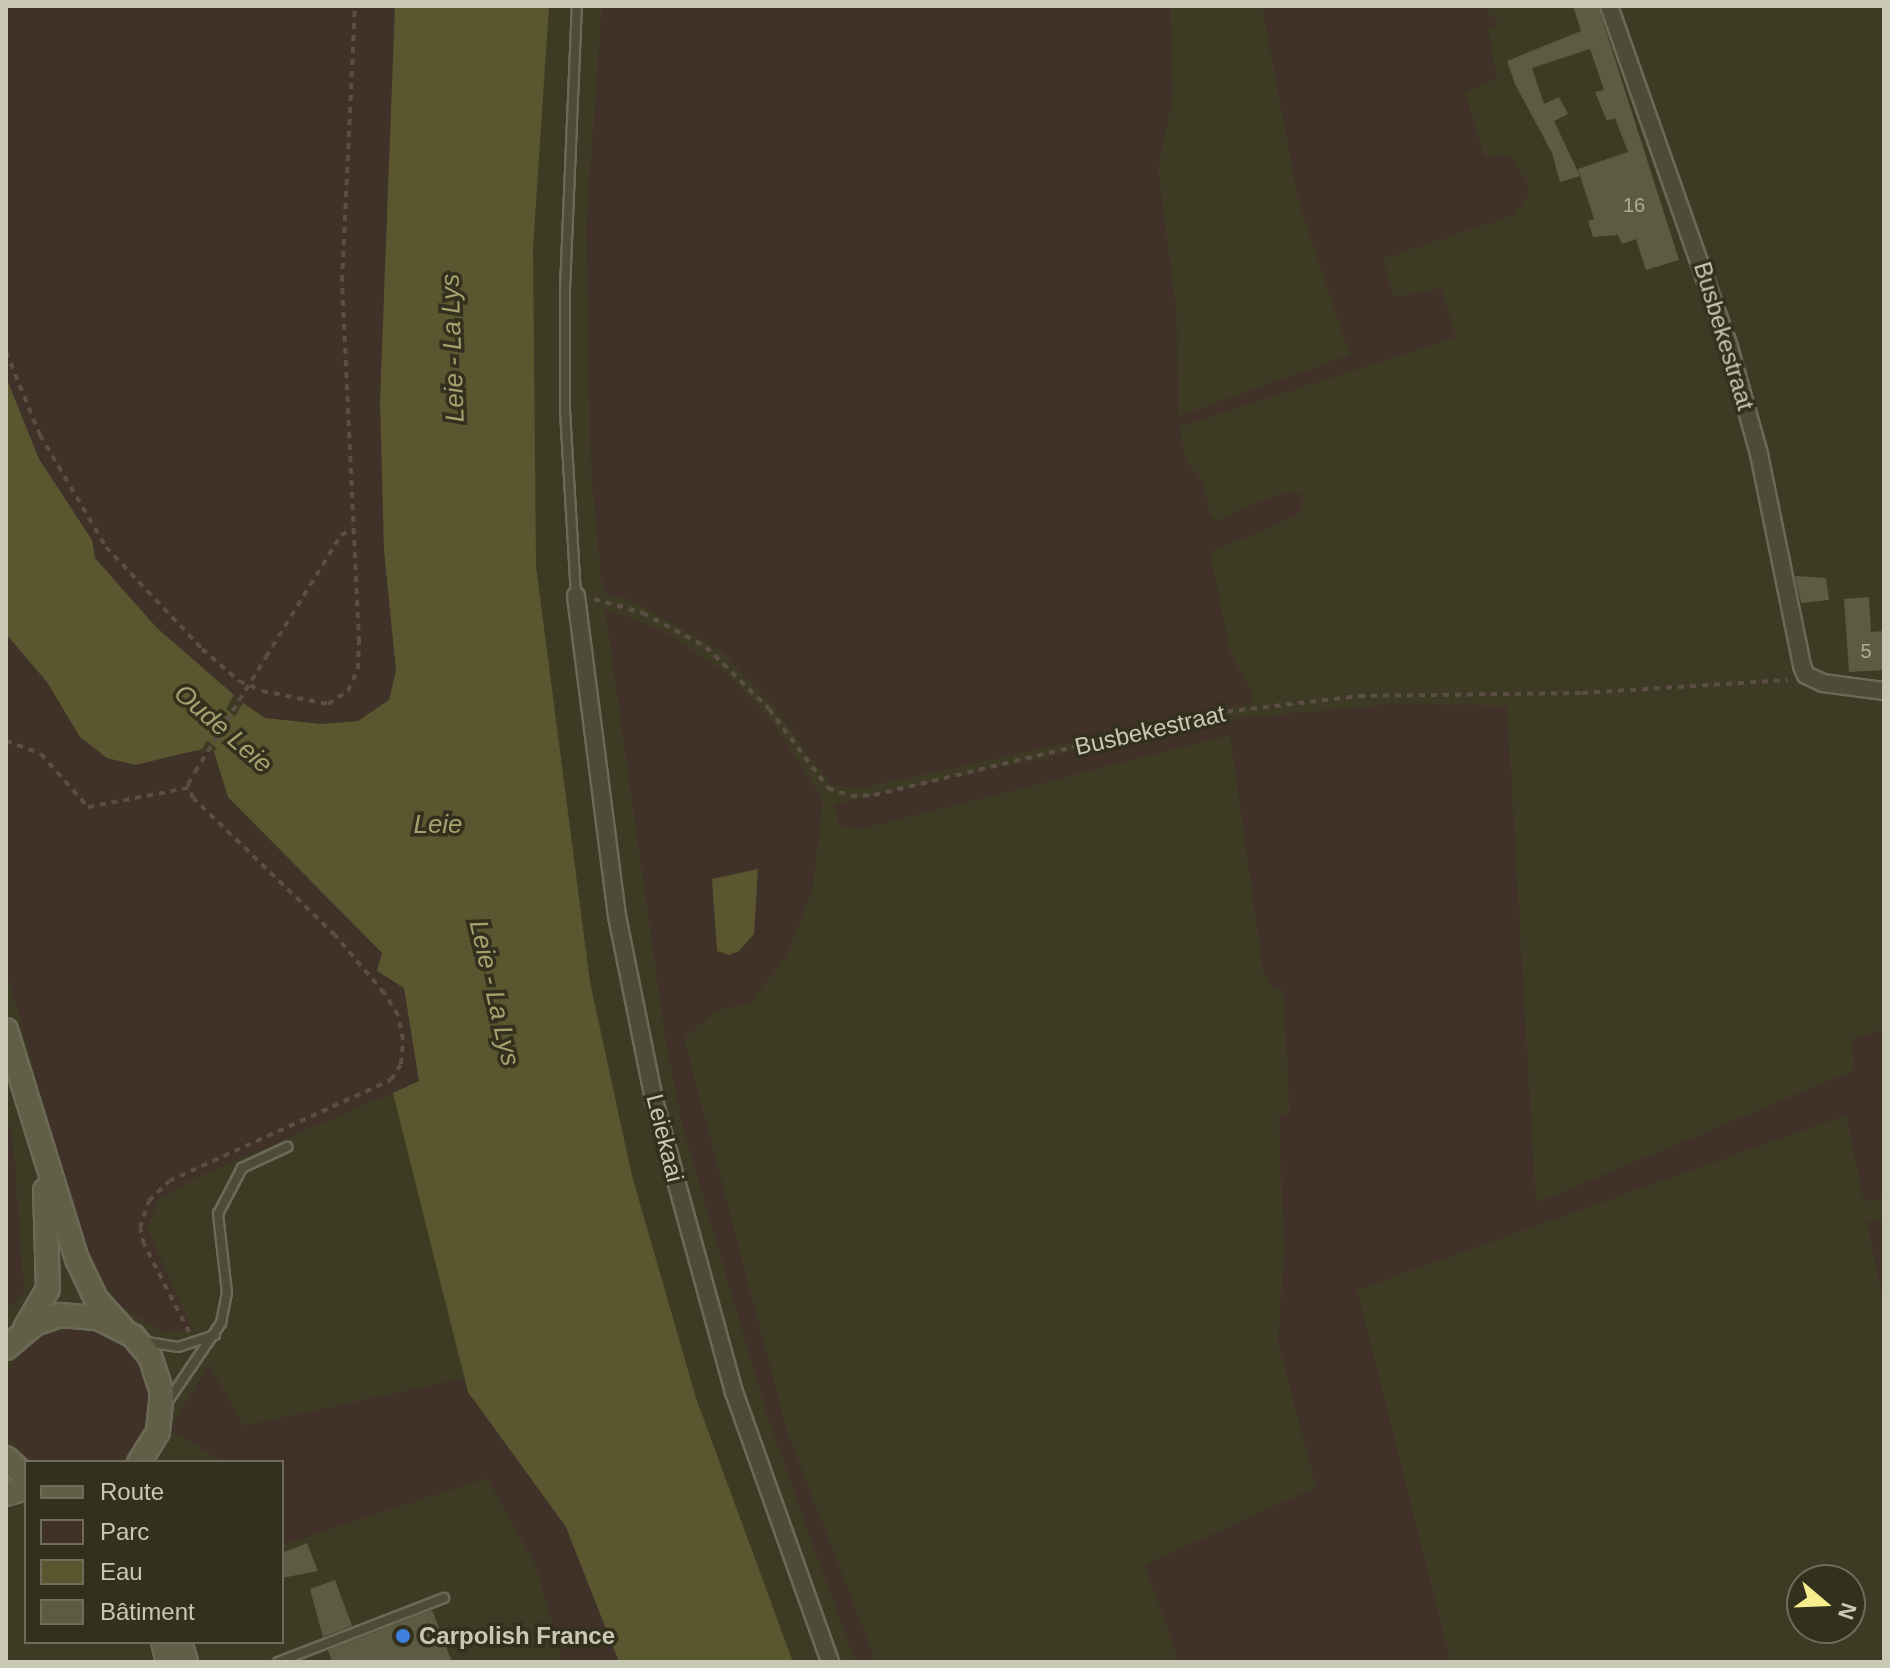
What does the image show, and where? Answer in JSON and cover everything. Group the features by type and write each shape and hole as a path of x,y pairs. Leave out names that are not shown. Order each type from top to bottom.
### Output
{"main road":[{"path":"6,1030 85,1279 150,1356 160,1380 161,1419 143,1460"},
{"path":"6,1348 43,1303 50,1276 37,1133"},
{"path":"23,1331 47,1319 73,1314 127,1332"},
{"path":"6,1458 24,1474"}],"street":[{"name":"Busbekestraat","path":"1609,6 1729,347 1759,454 1806,675"},
{"name":"Leiekaai","path":"576,596 607,856 654,1100 734,1392 830,1662"},
{"path":"1806,675 1823,683 1884,691"}],"lane":[{"path":"576,596 565,409 565,289 577,6"},
{"path":"161,1419 175,1387 215,1334 227,1293 218,1214 242,1168 287,1147"},
{"path":"127,1332 163,1346 194,1342 215,1334"},
{"path":"278,1662 444,1598"}],"path":[{"path":"6,352 40,435 106,547 168,615 239,681 304,702 328,704 348,691 358,669 359,642 342,281 355,6"},
{"path":"189,788 195,772 341,535 352,530"},
{"name":"Busbekestraat","path":"576,596 643,613 706,647 769,709 828,788 851,796 874,795 1215,713 1359,696 1582,693 1785,681 1806,675"},
{"path":"6,741 41,754 88,807 189,788"},
{"path":"189,788 384,993 398,1015 403,1040 401,1064 391,1080 169,1181 149,1201 140,1228 144,1244 194,1342"}],"green space":[{"path":"6,6 395,6 380,401 384,550 396,671 389,700 358,721 321,724 265,718 221,686 157,628 95,558 92,540 39,459 6,377"},
{"path":"602,6 1170,6 1173,97 1158,168 1177,317 1178,416 1350,355 1298,199 1262,6 1484,6 1499,24 1488,28 1497,79 1465,92 1484,156 1509,155 1528,183 1528,196 1514,215 1383,259 1394,297 1441,288 1456,337 1180,427 1185,459 1202,481 1211,517 1218,520 1278,494 1300,493 1304,504 1297,516 1210,552 1230,652 1253,696 1248,704 857,789 830,785 773,705 720,650 629,599 608,596 602,587 591,469 586,226"},
{"path":"605,609 662,630 725,672 774,723 823,800 813,887 788,954 749,1004 717,1010 684,1038 787,1431 876,1662 856,1662 817,1557 766,1412 683,1128 666,1043"},
{"path":"6,634 47,682 80,737 135,765 177,751 214,752 228,797 382,953 378,971 404,988 419,1081 193,1179 158,1201 147,1228 192,1329 162,1331 119,1306 83,1247 6,969"},
{"path":"1395,704 1507,706 1536,1203 1855,1070 1851,1040 1884,1029 1884,1198 1864,1202 1846,1115 1357,1290 1451,1662 1179,1662 1145,1565 1316,1487 1278,1342 1284,1252 1279,1114 1290,1114 1283,990 1274,989 1263,970 1230,735 858,830 839,825 834,804 1208,721"},
{"path":"6,1113 13,1139 24,1292 6,1311"},
{"path":"1884,1219 1884,1309 1867,1221"},
{"path":"79,1327 110,1336 135,1357 149,1388 144,1431 122,1460 27,1460 6,1434 6,1372 36,1337"},
{"path":"209,1365 244,1426 464,1378 468,1392 566,1527 619,1662 563,1662 535,1564 487,1478 284,1544 284,1460 220,1460 169,1429"}],"water":[{"name":"Leie","path":"395,6 549,6 533,248 536,566 590,982 632,1176 696,1398 793,1662 619,1662 566,1527 468,1392 393,1093 419,1081 404,988 377,971 382,953 228,797 214,752 243,703 265,718 321,724 358,721 389,700 396,671 384,550 380,401"},
{"path":"6,377 39,459 92,540 95,558 157,628 234,695 202,749 135,765 107,758 80,737 47,682 6,634"},
{"path":"758,869 754,934 739,951 729,955 717,951 712,879"}],"building":[{"path":"1573,6 1598,6 1679,260 1646,270 1636,239 1622,244 1618,235 1593,237 1588,221 1594,219 1578,169 1628,152 1615,118 1607,121 1595,92 1604,90 1590,49 1532,68 1544,104 1559,97 1568,114 1554,121 1580,176 1560,182 1552,153 1515,84 1507,61 1581,31"},
{"path":"1795,576 1826,578 1829,600 1801,603"},
{"path":"1869,597 1871,632 1884,631 1884,670 1849,672 1844,599"},
{"path":"307,1543 318,1571 284,1578 284,1552"},
{"path":"335,1580 352,1626 323,1637 310,1589"},
{"name":"Carpolish France","path":"432,1610 452,1662 332,1662 328,1650"}],"waterway":[{"name":"Oude Leie","path":"179,693 262,763"}],"place":[{"name":"Carpolish France","path":"403,1636"}],"water label":[{"name":"Leie - La Lys","path":"453,348"},
{"name":"Leie - La Lys","path":"494,993"}]}
